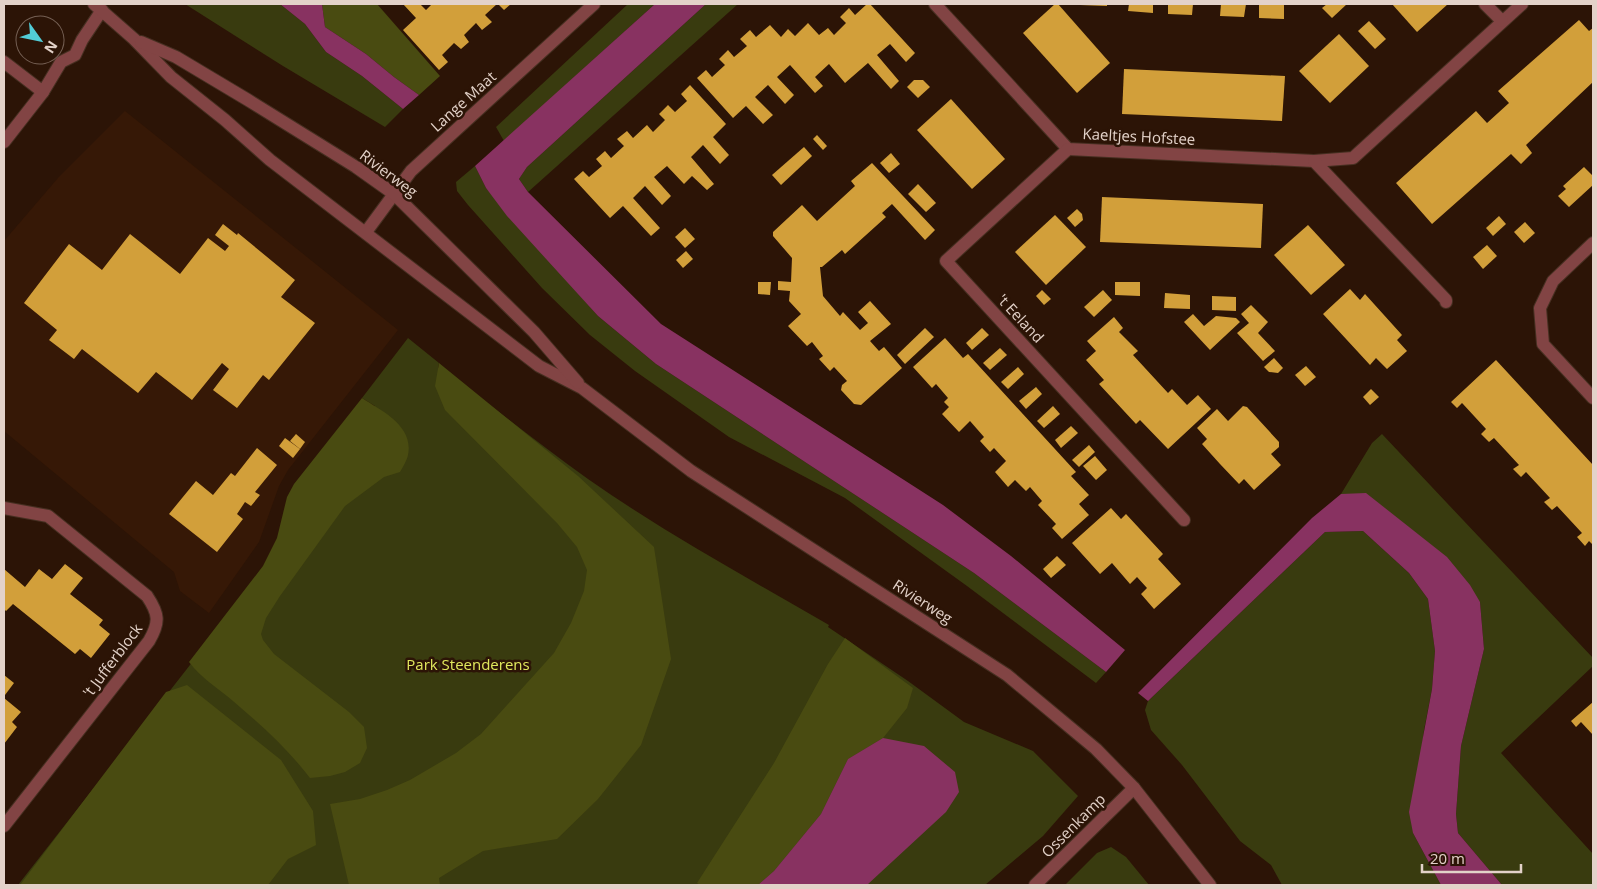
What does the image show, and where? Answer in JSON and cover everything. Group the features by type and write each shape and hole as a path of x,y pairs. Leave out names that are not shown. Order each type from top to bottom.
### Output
{"street":[{"name":"Lange Maat","path":"366,232 411,171 594,4"},
{"name":"Kaeltjes Hofstee","path":"935,4 1068,149 1314,161 1353,158 1522,4"},
{"path":"1486,4 1502,22"},
{"name":"Rivierweg","path":"98,7 134,39 171,77 225,120 270,160 539,366 582,388 691,471 1007,675 1096,749 1134,788 1210,885"},
{"path":"4,142 43,92 62,62 75,55 98,7"},
{"name":"Rivierweg","path":"134,39 176,57 356,168 394,194 534,332 582,388"},
{"path":"4,62 43,92"},
{"name":"'t Eeland","path":"1068,149 946,262 1184,520"},
{"path":"1314,161 1446,302"},
{"path":"1593,244 1553,281 1540,308 1544,344 1593,398"},
{"name":"'t Jufferblock","path":"4,508 48,516 147,596 156,611 155,631 149,641 4,826"},
{"name":"Ossenkamp","path":"1035,885 1134,788"}],"shaded area":[{"path":"280,4 322,4 325,27 366,54 419,95 403,109 362,76 326,52 305,24"},
{"path":"322,4 377,4 440,76 419,95 366,54 325,27"},
{"path":"655,4 706,4 527,167 519,179 528,192 661,324 943,505 1011,556 1125,650 1106,672 974,573 656,364 598,316 507,216 486,188 475,166"},
{"path":"125,111 398,330 288,470 279,486 259,542 209,613 180,591 174,572 4,431 4,241 58,178"},
{"path":"439,363 578,476 654,547 671,659 641,745 598,799 557,839 483,851 439,878 440,885 349,885 330,804 360,799 410,780 456,753 481,734 554,653 571,623 584,591 587,570 577,547 557,523 445,410 435,386"},
{"path":"362,398 387,414 401,428 409,445 406,461 400,472 384,477 345,506 280,596 266,618 261,634 263,640 274,654 349,712 364,727 367,748 360,763 345,772 310,778 273,737 204,678 189,662 263,566 277,538 287,497 294,484"},
{"path":"1366,493 1447,557 1470,585 1480,602 1484,649 1461,746 1456,814 1458,833 1502,885 1441,885 1413,833 1409,812 1432,689 1435,651 1428,599 1409,573 1363,531 1325,532 1148,701 1138,693 1312,518 1341,494"},
{"path":"845,638 913,688 907,708 883,738 848,759 821,814 774,871 758,885 700,885 697,883 774,763 828,664"},
{"path":"187,685 281,760 313,811 316,845 288,859 268,885 20,885 166,692"},
{"path":"883,738 924,746 955,772 959,792 946,812 867,885 758,885 774,871 821,814 848,759"}],"green space":[{"path":"185,4 280,4 305,24 326,52 362,76 403,109 385,127"},
{"path":"628,4 655,4 504,141 496,127"},
{"path":"706,4 738,4 528,192 519,179 527,167"},
{"path":"475,166 486,188 598,316 656,364 974,573 1106,672 1096,683 967,586 845,498 729,437 635,371 590,335 542,288 457,191 456,182"},
{"name":"Park Steenderens","path":"408,338 439,363 438,368 617,499 677,537 829,625 828,627 908,681 964,722 1033,751 1078,796 1043,836 985,885 18,885 276,555 375,406 362,398"},
{"path":"1382,434 1593,658 1593,666 1501,753 1593,854 1593,885 1502,885 1458,833 1456,814 1461,746 1484,649 1480,602 1341,494 1372,443"},
{"path":"1363,531 1409,573 1428,599 1435,651 1432,689 1424,730 1413,833 1441,885 1282,885 1271,865 1240,841 1182,765 1151,730 1145,710 1148,701 1325,532"},
{"path":"1111,847 1126,857 1149,885 1065,885 1097,853"}],"building":[{"path":"403,4 420,4 426,10 432,4 497,4 485,15 492,22 482,30 476,23 464,35 469,42 461,49 454,43 442,55 448,62 439,70 403,30 416,18"},
{"path":"498,4 511,4 504,10"},
{"path":"867,4 870,4 915,53 906,62 890,44 877,55 899,81 891,89 868,63 845,83 829,64 815,77 823,86 815,93 790,65 777,77 794,95 785,104 768,85 755,97 773,115 763,124 746,106 733,118 697,78 706,70 712,77 725,65 719,59 728,50 734,57 747,46 740,39 750,30 756,37 770,25 781,37 788,29 795,36 808,23 819,35 828,28 834,35 846,23 840,17 849,8 855,15"},
{"path":"1055,4 1058,4 1110,63 1077,93 1023,33"},
{"path":"1107,4 1107,6 1080,5"},
{"path":"1129,4 1153,4 1153,13 1128,11"},
{"path":"1168,4 1193,4 1192,15 1168,14"},
{"path":"1221,4 1246,4 1244,17 1220,16"},
{"path":"1259,4 1284,4 1284,19 1259,18"},
{"path":"1327,4 1347,4 1332,18 1322,8"},
{"path":"1392,4 1448,4 1417,32"},
{"path":"1579,20 1589,31 1593,28 1593,82 1526,145 1532,153 1521,164 1511,154 1432,224 1396,183 1476,111 1487,123 1509,103 1498,91"},
{"path":"1369,21 1386,39 1375,49 1358,31"},
{"path":"1339,34 1369,66 1330,103 1299,71"},
{"path":"1124,69 1285,76 1282,121 1122,114"},
{"path":"914,80 923,80 930,87 918,98 907,87"},
{"path":"690,85 726,124 713,137 729,155 720,164 703,145 691,157 714,184 707,190 692,176 684,184 667,166 654,177 671,196 662,205 645,186 633,198 660,228 651,236 623,206 610,218 574,179 583,171 589,177 602,166 596,159 605,151 611,158 624,146 617,139 627,131 633,138 647,125 653,132 665,120 659,114 668,105 675,112 687,101 681,94"},
{"path":"951,99 1005,159 972,189 917,130"},
{"path":"817,135 827,146 823,150 813,139"},
{"path":"804,147 812,156 781,185 772,175"},
{"path":"891,153 900,164 889,173 880,163"},
{"path":"872,163 935,230 925,240 892,204 882,213 886,217 845,254 842,250 820,267 823,296 840,316 843,312 860,330 868,323 858,312 870,301 891,324 870,341 879,351 884,347 902,368 861,405 854,404 841,390 842,385 847,381 834,367 830,371 819,359 823,356 812,342 807,346 788,326 801,314 789,301 790,291 778,290 778,281 791,282 792,258 773,236 773,232 802,205 817,221 855,186 851,181"},
{"path":"1584,167 1593,176 1593,185 1569,207 1558,196 1566,189 1563,186"},
{"path":"918,184 936,203 926,212 908,194"},
{"path":"1102,197 1263,204 1261,248 1100,242"},
{"path":"1077,209 1082,214 1083,220 1075,227 1067,218"},
{"path":"1055,215 1086,247 1046,285 1015,252"},
{"path":"1499,216 1506,224 1493,236 1486,228"},
{"path":"1525,222 1535,233 1524,243 1514,232"},
{"path":"223,224 237,235 238,233 295,280 281,297 315,323 269,380 263,375 237,408 213,390 229,369 222,363 192,400 156,372 138,393 82,349 74,359 49,340 57,330 24,303 69,244 102,270 130,234 180,274 208,238 225,251 229,246 215,235"},
{"path":"1308,225 1345,265 1311,295 1274,255"},
{"path":"685,228 695,239 685,248 675,237"},
{"path":"1487,245 1497,256 1483,269 1473,257"},
{"path":"686,251 693,259 683,268 676,260"},
{"path":"758,282 771,282 770,295 758,294"},
{"path":"1115,282 1140,282 1140,296 1115,295"},
{"path":"1350,289 1360,300 1365,294 1402,335 1397,340 1407,351 1387,369 1376,358 1370,365 1323,314"},
{"path":"1042,290 1051,299 1044,305 1036,296"},
{"path":"1103,290 1112,300 1094,317 1084,307"},
{"path":"1165,293 1190,295 1190,309 1164,308"},
{"path":"1212,296 1236,297 1236,311 1212,310"},
{"path":"1251,305 1268,322 1258,333 1275,351 1263,361 1237,333 1249,323 1241,314"},
{"path":"1193,314 1204,326 1216,316 1236,318 1240,322 1210,350 1184,322"},
{"path":"1114,317 1123,328 1119,332 1138,351 1133,355 1168,393 1172,389 1187,405 1198,395 1211,409 1168,449 1140,420 1136,424 1099,384 1104,380 1086,360 1096,351 1087,341"},
{"path":"925,328 934,337 905,364 897,355"},
{"path":"982,328 989,335 972,350 966,343"},
{"path":"945,338 963,358 968,354 1076,472 1071,476 1089,495 1079,504 1089,515 1062,539 1052,528 1056,524 1038,505 1042,501 1030,487 1026,491 1015,480 1008,487 995,472 1006,461 994,448 990,452 980,441 984,437 970,421 959,432 942,414 949,407 944,402 948,398 936,384 932,388 913,367"},
{"path":"1000,348 1007,355 990,370 983,363"},
{"path":"1274,358 1283,368 1278,373 1269,372 1264,367"},
{"path":"1496,360 1593,465 1593,545 1589,541 1585,546 1577,537 1582,533 1557,506 1552,510 1544,502 1550,498 1526,472 1521,477 1513,469 1519,465 1494,438 1489,442 1481,434 1486,429 1463,404 1457,408 1451,402"},
{"path":"1306,366 1316,377 1305,386 1295,375"},
{"path":"1018,367 1024,374 1008,389 1001,382"},
{"path":"1036,387 1042,394 1026,409 1019,401"},
{"path":"1371,389 1379,397 1370,405 1363,397"},
{"path":"1053,406 1060,414 1044,428 1037,421"},
{"path":"1243,406 1247,407 1279,442 1279,447 1271,454 1281,465 1254,490 1244,479 1239,484 1220,464 1202,444 1207,439 1197,428 1217,409 1228,421"},
{"path":"1071,426 1078,433 1061,448 1055,440"},
{"path":"296,434 305,442 300,449 290,441"},
{"path":"285,438 300,449 293,458 279,446"},
{"path":"1089,445 1095,452 1079,467 1072,460"},
{"path":"257,448 277,465 255,492 260,495 251,506 245,502 237,514 243,519 217,552 169,514 196,481 213,495 231,473 235,476"},
{"path":"1095,456 1107,470 1096,480 1083,466"},
{"path":"1111,508 1121,519 1126,514 1163,554 1158,559 1181,584 1154,609 1141,594 1147,588 1137,577 1130,584 1112,563 1100,574 1072,543"},
{"path":"1057,556 1066,565 1051,578 1043,569"},
{"path":"65,564 83,578 70,594 103,620 99,625 110,634 91,658 80,649 75,654 13,604 6,611 4,609 4,569 25,587 39,569 52,579"},
{"path":"4,675 14,683 5,695 4,694"},
{"path":"4,698 21,712 12,722 17,727 4,744"},
{"path":"1593,702 1593,735 1581,722 1576,727 1571,721"}]}
